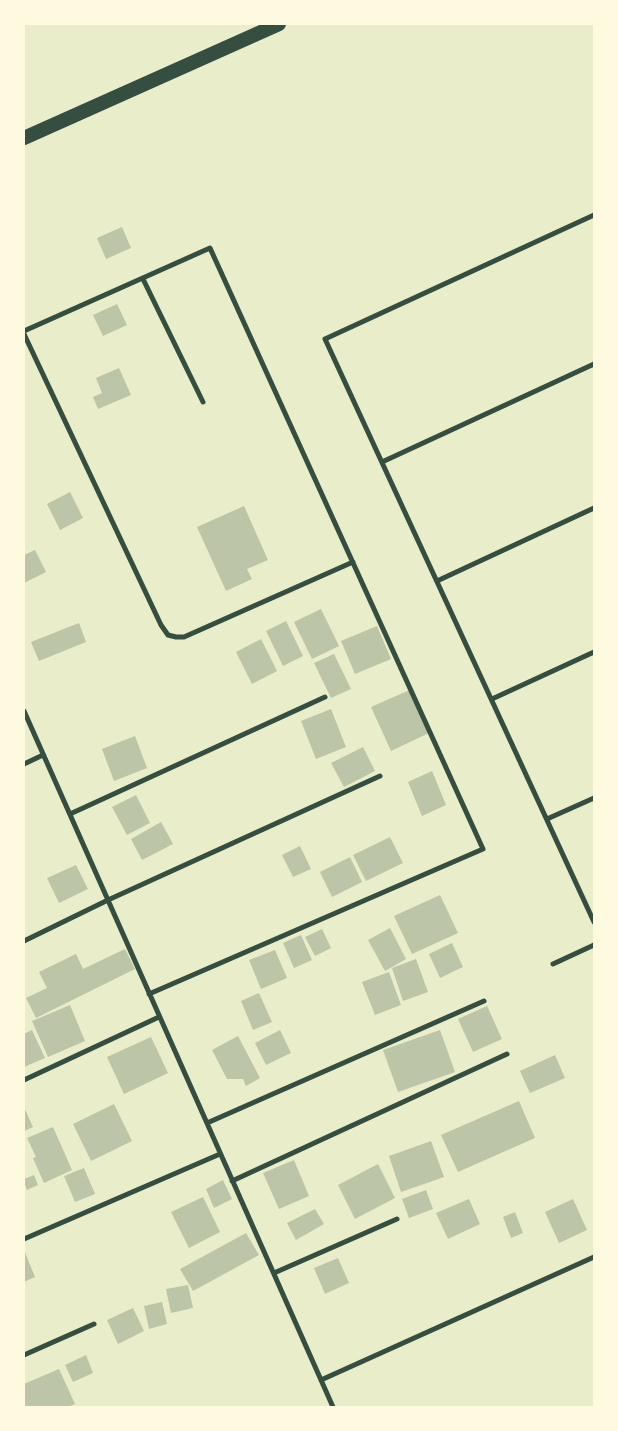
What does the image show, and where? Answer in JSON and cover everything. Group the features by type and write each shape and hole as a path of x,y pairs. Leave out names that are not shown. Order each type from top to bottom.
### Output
{"highway":[{"path":"24,138 280,24"}],"street":[{"path":"594,215 325,338 594,922"},
{"path":"149,994 483,849 353,562 210,248 24,333 161,625 168,635 184,636 353,562"},
{"path":"143,279 203,402"},
{"path":"382,462 594,364"},
{"path":"437,580 594,508"},
{"path":"492,699 594,652"},
{"path":"70,814 324,697"},
{"path":"24,712 333,1407"},
{"path":"24,764 43,755"},
{"path":"24,941 108,900 380,776"},
{"path":"547,819 594,798"},
{"path":"553,964 594,945"},
{"path":"206,1123 484,1001"},
{"path":"24,1080 159,1017"},
{"path":"232,1181 507,1054"},
{"path":"24,1239 220,1154"},
{"path":"274,1273 397,1219"},
{"path":"321,1380 594,1257"},
{"path":"24,1354 94,1324"}],"building":[{"path":"122,227 131,248 106,259 97,238"},
{"path":"117,304 127,325 103,336 93,315"},
{"path":"119,368 131,395 98,409 93,397 102,393 96,378"},
{"path":"70,492 83,518 60,530 47,504"},
{"path":"244,506 268,560 247,569 252,579 226,591 197,527"},
{"path":"35,550 46,572 24,583 24,555"},
{"path":"321,609 339,646 312,659 294,622"},
{"path":"286,621 303,656 283,666 266,631"},
{"path":"79,623 86,642 39,661 31,642"},
{"path":"377,626 391,659 355,674 341,641"},
{"path":"261,639 277,671 252,684 236,652"},
{"path":"334,654 351,689 331,698 314,663"},
{"path":"412,689 431,732 391,751 371,707"},
{"path":"331,709 346,747 316,759 301,721"},
{"path":"135,736 147,768 114,781 102,749"},
{"path":"363,747 375,771 344,787 331,763"},
{"path":"432,771 446,805 422,816 408,782"},
{"path":"136,795 150,823 127,835 112,807"},
{"path":"161,822 173,844 142,860 131,839"},
{"path":"390,837 403,863 366,881 353,855"},
{"path":"300,846 311,869 293,877 282,855"},
{"path":"350,857 362,882 332,897 320,872"},
{"path":"76,865 88,889 59,903 47,878"},
{"path":"440,895 458,933 412,954 394,916"},
{"path":"390,928 406,959 385,971 368,940"},
{"path":"322,929 331,948 315,956 305,937"},
{"path":"301,935 312,960 294,968 283,943"},
{"path":"452,943 463,967 440,978 429,954"},
{"path":"125,949 135,969 36,1018 26,998 47,988 39,972 76,954 83,969"},
{"path":"275,950 287,978 261,989 249,960"},
{"path":"416,959 428,992 403,1001 392,968"},
{"path":"389,972 401,1005 375,1015 362,982"},
{"path":"259,993 272,1022 253,1030 241,1001"},
{"path":"70,1005 85,1041 48,1057 32,1021"},
{"path":"487,1006 502,1039 473,1052 458,1019"},
{"path":"32,1030 45,1058 24,1067 24,1034"},
{"path":"280,1030 291,1053 266,1065 255,1043"},
{"path":"440,1030 455,1072 398,1092 383,1050"},
{"path":"238,1036 260,1078 246,1086 243,1079 227,1079 212,1050"},
{"path":"151,1037 168,1073 124,1094 107,1057"},
{"path":"555,1055 565,1078 530,1093 520,1071"},
{"path":"519,1101 535,1138 458,1172 441,1135"},
{"path":"114,1104 132,1141 91,1161 73,1124"},
{"path":"24,1107 33,1127 24,1131"},
{"path":"53,1127 72,1170 44,1183 33,1158 36,1157 27,1138"},
{"path":"431,1141 444,1177 401,1192 389,1156"},
{"path":"294,1160 309,1196 279,1209 263,1173"},
{"path":"378,1164 395,1198 355,1219 338,1185"},
{"path":"84,1168 95,1194 75,1202 64,1176"},
{"path":"34,1175 38,1185 27,1190 24,1179"},
{"path":"223,1180 232,1199 214,1208 206,1189"},
{"path":"426,1190 433,1209 409,1218 402,1199"},
{"path":"203,1197 220,1232 189,1248 171,1212"},
{"path":"469,1199 480,1224 448,1239 436,1213"},
{"path":"573,1199 587,1230 559,1243 545,1212"},
{"path":"315,1209 324,1224 296,1240 287,1223"},
{"path":"515,1212 523,1233 511,1238 503,1217"},
{"path":"246,1233 259,1255 193,1291 180,1269"},
{"path":"24,1250 35,1277 24,1282"},
{"path":"338,1258 349,1283 325,1294 314,1268"},
{"path":"188,1285 193,1308 171,1313 166,1289"},
{"path":"162,1302 167,1324 149,1329 144,1306"},
{"path":"133,1308 144,1331 118,1344 107,1320"},
{"path":"86,1355 93,1373 73,1382 65,1365"},
{"path":"59,1369 75,1404 68,1407 26,1407 24,1403 24,1384"}]}
